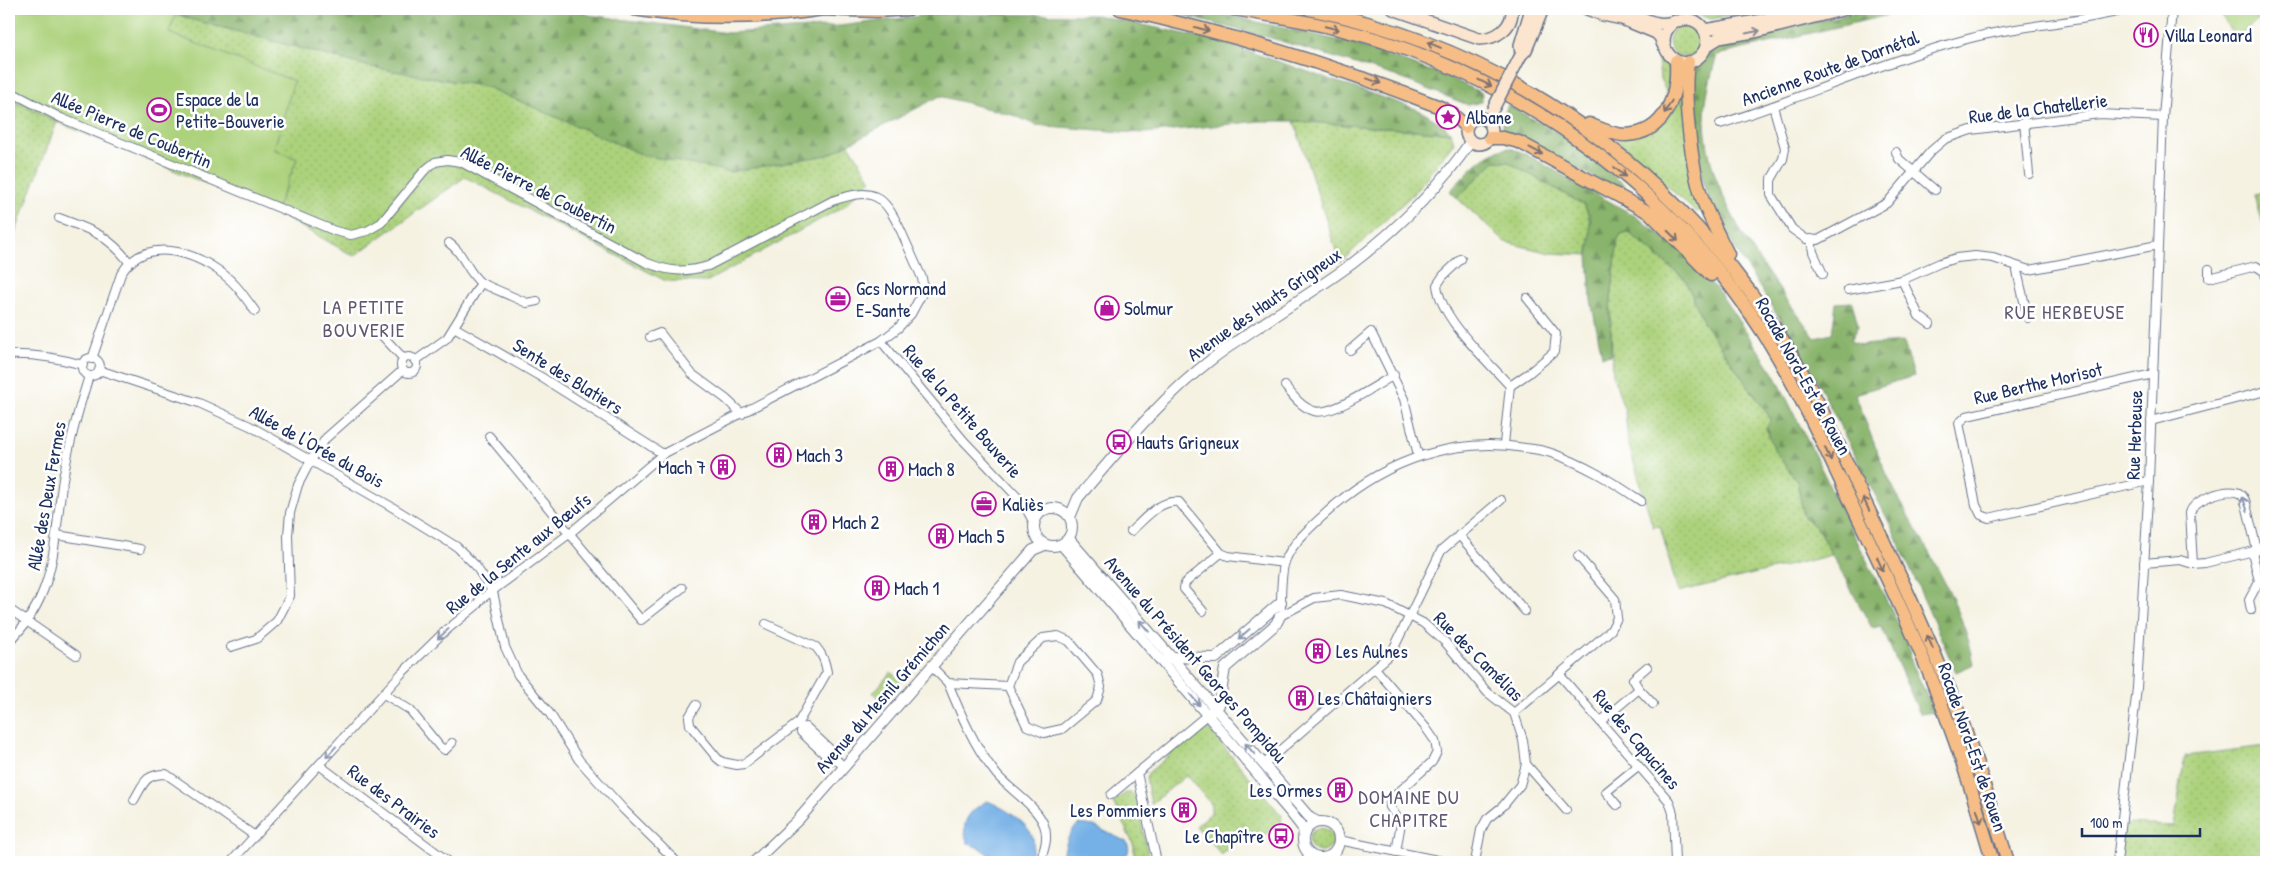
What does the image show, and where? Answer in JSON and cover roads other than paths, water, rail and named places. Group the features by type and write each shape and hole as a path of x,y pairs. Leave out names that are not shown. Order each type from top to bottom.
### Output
{"highway":[{"path":"634,9 683,16 726,18 754,17 823,9"},
{"path":"819,9 877,11 909,9"},
{"path":"1120,9 1169,19 1371,80 1440,107 1451,113 1466,127"},
{"name":"Rocade Nord-Est de Rouen","path":"1233,9 1312,23 1392,44 1482,81 1545,116 1605,159 1665,212 1710,262 1764,334 1816,430 1924,661 1955,742 1993,862"},
{"name":"Rocade Nord-Est de Rouen","path":"1309,9 1388,29 1454,54 1523,87 1570,116 1650,180 1693,222 1737,274 1783,341 1814,396 1909,596 1962,721 2008,862"},
{"path":"1570,116 1615,134 1626,135 1647,129 1661,118 1673,100 1682,61"},
{"path":"1682,61 1686,77 1690,130 1697,180 1712,225 1737,274"},
{"path":"1490,138 1503,138 1519,142 1650,213 1701,263 1764,334"}],"main road":[{"path":"1393,9 1478,39 1487,39 1504,30 1511,17 1512,9"},
{"path":"1520,55 1520,46 1531,9"},
{"path":"1489,115 1474,118 1466,127 1466,135 1471,141 1479,144 1490,138 1491,126 1489,115 1520,55 1526,50 1543,9"},
{"path":"1587,9 1622,19 1656,33 1667,52 1682,61 1700,57 1706,46 1719,38 1759,31 1846,9"},
{"path":"1618,9 1656,23 1665,24 1688,19 1695,21 1704,30 1706,46"},
{"path":"1704,30 1756,21 1806,9"},
{"path":"1664,46 1665,32 1675,21"}],"street":[{"name":"Ancienne Route de Darnétal","path":"1720,124 1937,47 1996,32 2084,19 2128,9"},
{"name":"Rue Herbeuse","path":"2117,862 2137,688 2149,481 2163,117 2172,9"},
{"name":"Allée Pierre de Coubertin","path":"9,91 61,118 335,232 351,235 381,223 424,171 435,162 447,160 461,162 645,262 665,270 688,271 708,266 832,201 846,196 865,194 880,199 890,208 922,278"},
{"path":"1773,106 1785,148 1783,159 1771,180 1771,195 1792,229 1799,235 1812,239 1812,252 1823,274"},
{"name":"Rue de la Chatellerie","path":"1812,239 1825,237 1887,202 1931,151 1945,139 1971,130 2100,114 2163,117"},
{"path":"2024,122 2028,174"},
{"name":"Avenue des Hauts Grigneux","path":"1070,517 1078,498 1147,420 1197,372 1212,359 1353,263 1384,238 1412,211 1471,141"},
{"path":"1896,152 1898,159 1935,190"},
{"path":"59,218 99,233 117,248 128,262"},
{"path":"449,243 457,249 475,278 481,282 527,303 537,301"},
{"path":"1848,290 1902,280 1940,263 1975,256 1993,258 2018,268 2029,270 2158,245"},
{"path":"92,359 117,284 128,262 138,256 158,250 194,257 218,271 236,286 255,311"},
{"path":"1461,259 1443,276 1437,285 1438,294 1454,322 1510,386 1504,444"},
{"path":"2209,269 2209,278 2256,266 2265,272 2266,278"},
{"path":"2018,268 2017,271 2028,318"},
{"name":"Rue de la Sente aux Bœufs","path":"231,862 384,694 443,633 476,606 480,600 569,534 662,454 881,341 898,328 911,314 924,290 922,278"},
{"path":"1902,280 1919,316 1930,324"},
{"path":"415,361 447,338 481,282"},
{"path":"1510,386 1554,352 1556,334 1527,298"},
{"name":"Sente des Blatiers","path":"454,327 541,377 662,454"},
{"path":"375,328 404,359"},
{"path":"1350,350 1371,332 1394,375 1404,399 1418,455"},
{"path":"650,337 660,333 692,374 726,399 742,414"},
{"name":"Rue de la Petite Bouverie","path":"881,341 964,441 1023,503 1034,523"},
{"path":"9,355 28,354 83,365"},
{"path":"404,359 408,357 415,361"},
{"path":"88,359 92,359 99,364 99,370 94,375 89,376 83,370 83,365 88,359"},
{"path":"404,359 401,365 403,370 409,373 416,368 415,361"},
{"name":"Allée de l'Orée du Bois","path":"99,370 199,403 250,426 311,460 457,548 475,565 493,592"},
{"path":"231,647 256,640 277,620 290,596 288,535 290,513 298,486 311,460 326,438 403,370"},
{"name":"Rue Berthe Morisot","path":"2149,481 1989,518 1981,515 1976,505 1959,423 1966,416 2153,374"},
{"path":"1285,386 1301,404 1315,412 1331,410 1394,375"},
{"name":"Allée des Deux Fermes","path":"9,642 43,595 48,582 57,535 63,481 72,430 89,376"},
{"path":"2151,421 2266,391"},
{"path":"489,436 641,620 682,588"},
{"path":"1280,616 1284,564 1308,529 1353,490 1378,474 1418,455 1448,448 1504,444 1550,452 1611,480 1641,501"},
{"path":"2193,564 2191,507 2201,499 2233,492 2240,494 2245,500 2259,581 2249,600 2252,610"},
{"name":"Avenue des Hauts Grigneux","path":"1056,508 1078,498"},
{"path":"1131,531 1162,504 1170,500 1179,502 1221,553 1228,556 1284,564"},
{"path":"1264,764 1391,654 1441,552 1501,500"},
{"name":"Rue de la Petite Bouverie","path":"1023,503 1040,513"},
{"path":"1056,508 1063,510 1070,517 1072,533 1066,542 1052,546 1045,545 1036,536 1034,523 1045,509 1056,508"},
{"path":"57,535 140,549"},
{"path":"1459,535 1525,611"},
{"name":"Avenue du Mesnil Grémichon","path":"1033,550 1036,536"},
{"name":"Avenue du Président Georges Pompidou","path":"1066,542 1212,712 1302,827 1304,834"},
{"name":"Avenue du Mesnil Grémichon","path":"754,862 798,820 1033,550 1045,545"},
{"path":"2144,563 2180,560 2193,564 2266,548"},
{"path":"1203,611 1184,589 1185,582 1221,553"},
{"path":"1514,713 1611,630 1617,618 1615,599 1578,556"},
{"path":"493,592 505,647 518,675 550,714 579,760 624,810 677,862"},
{"name":"Rue des Camélias","path":"1225,668 1276,624 1280,616 1314,598 1342,595 1386,604 1423,623 1445,642 1487,692 1514,713 1523,740 1526,764 1520,785 1503,806 1487,819 1481,830 1475,862"},
{"path":"1167,660 1216,658 1281,602"},
{"path":"9,609 76,655"},
{"path":"696,705 689,717 690,725 717,758 729,765 744,764 800,726 827,672 825,662 816,647 766,624"},
{"path":"1058,636 1069,641 1098,676 1101,687 1096,700 1062,729 1044,733 1027,726 1008,686 1016,662 1043,638 1058,636"},
{"path":"1111,795 1220,706 1225,668 1216,658"},
{"path":"931,666 948,683 964,721 987,762 998,776 1038,815 1044,825 1047,842 1040,862"},
{"path":"1647,667 1633,679 1639,689 1653,704"},
{"path":"1375,668 1426,728 1435,741 1437,752 1432,762 1390,800 1390,807 1401,823 1396,852"},
{"name":"Rue des Capucines","path":"1559,674 1669,801 1673,813 1675,862"},
{"path":"948,683 1008,686"},
{"path":"1601,721 1639,689"},
{"path":"384,694 410,710 440,747 445,750 452,743"},
{"name":"Avenue du Président Georges Pompidou","path":"1212,712 1264,764 1310,818 1318,822"},
{"path":"800,726 806,727 836,754 835,758 844,767"},
{"path":"1526,764 1566,810"},
{"name":"Rue des Prairies","path":"319,765 450,862"},
{"path":"1617,805 1606,792 1638,766"},
{"path":"1137,773 1155,862"},
{"path":"134,800 146,779 154,774 166,774 255,836"},
{"path":"1318,822 1330,825 1338,834 1338,840 1334,852 1328,856 1307,858 1304,834 1312,824 1318,822"},
{"path":"1338,840 1447,862"}],"water":[{"path":"987,801 1014,816 1027,827 1031,833 1034,845 1029,862 999,862 981,849 968,843 965,836 967,818 975,809"},
{"path":"1079,824 1094,826 1127,842 1128,851 1124,857 1104,863 1060,862 1071,832"}],"place":[{"name":"Villa Leonard","path":"2146,35"},
{"name":"Espace de la Petite-Bouverie","path":"159,110"},
{"name":"Albane","path":"1448,117"},
{"name":"Gcs Normand E-Sante","path":"838,299"},
{"name":"Solmur","path":"1107,308"},
{"name":"Hauts Grigneux","path":"1119,442"},
{"name":"Mach 3","path":"779,455"},
{"name":"Mach 7","path":"723,467"},
{"name":"Mach 8","path":"891,469"},
{"name":"Kaliès","path":"984,504"},
{"name":"Mach 2","path":"814,522"},
{"name":"Mach 5","path":"941,536"},
{"name":"Mach 1","path":"877,588"},
{"name":"Les Aulnes","path":"1318,651"},
{"name":"Les Châtaigniers","path":"1301,698"},
{"name":"Les Ormes","path":"1340,790"},
{"name":"Les Pommiers","path":"1184,810"},
{"name":"Le Chapître","path":"1281,836"}],"district":[{"name":"RUE HERBEUSE","path":"2065,311"},
{"name":"LA PETITE BOUVERIE","path":"364,318"},
{"name":"DOMAINE DU CHAPITRE","path":"1409,808"}]}
